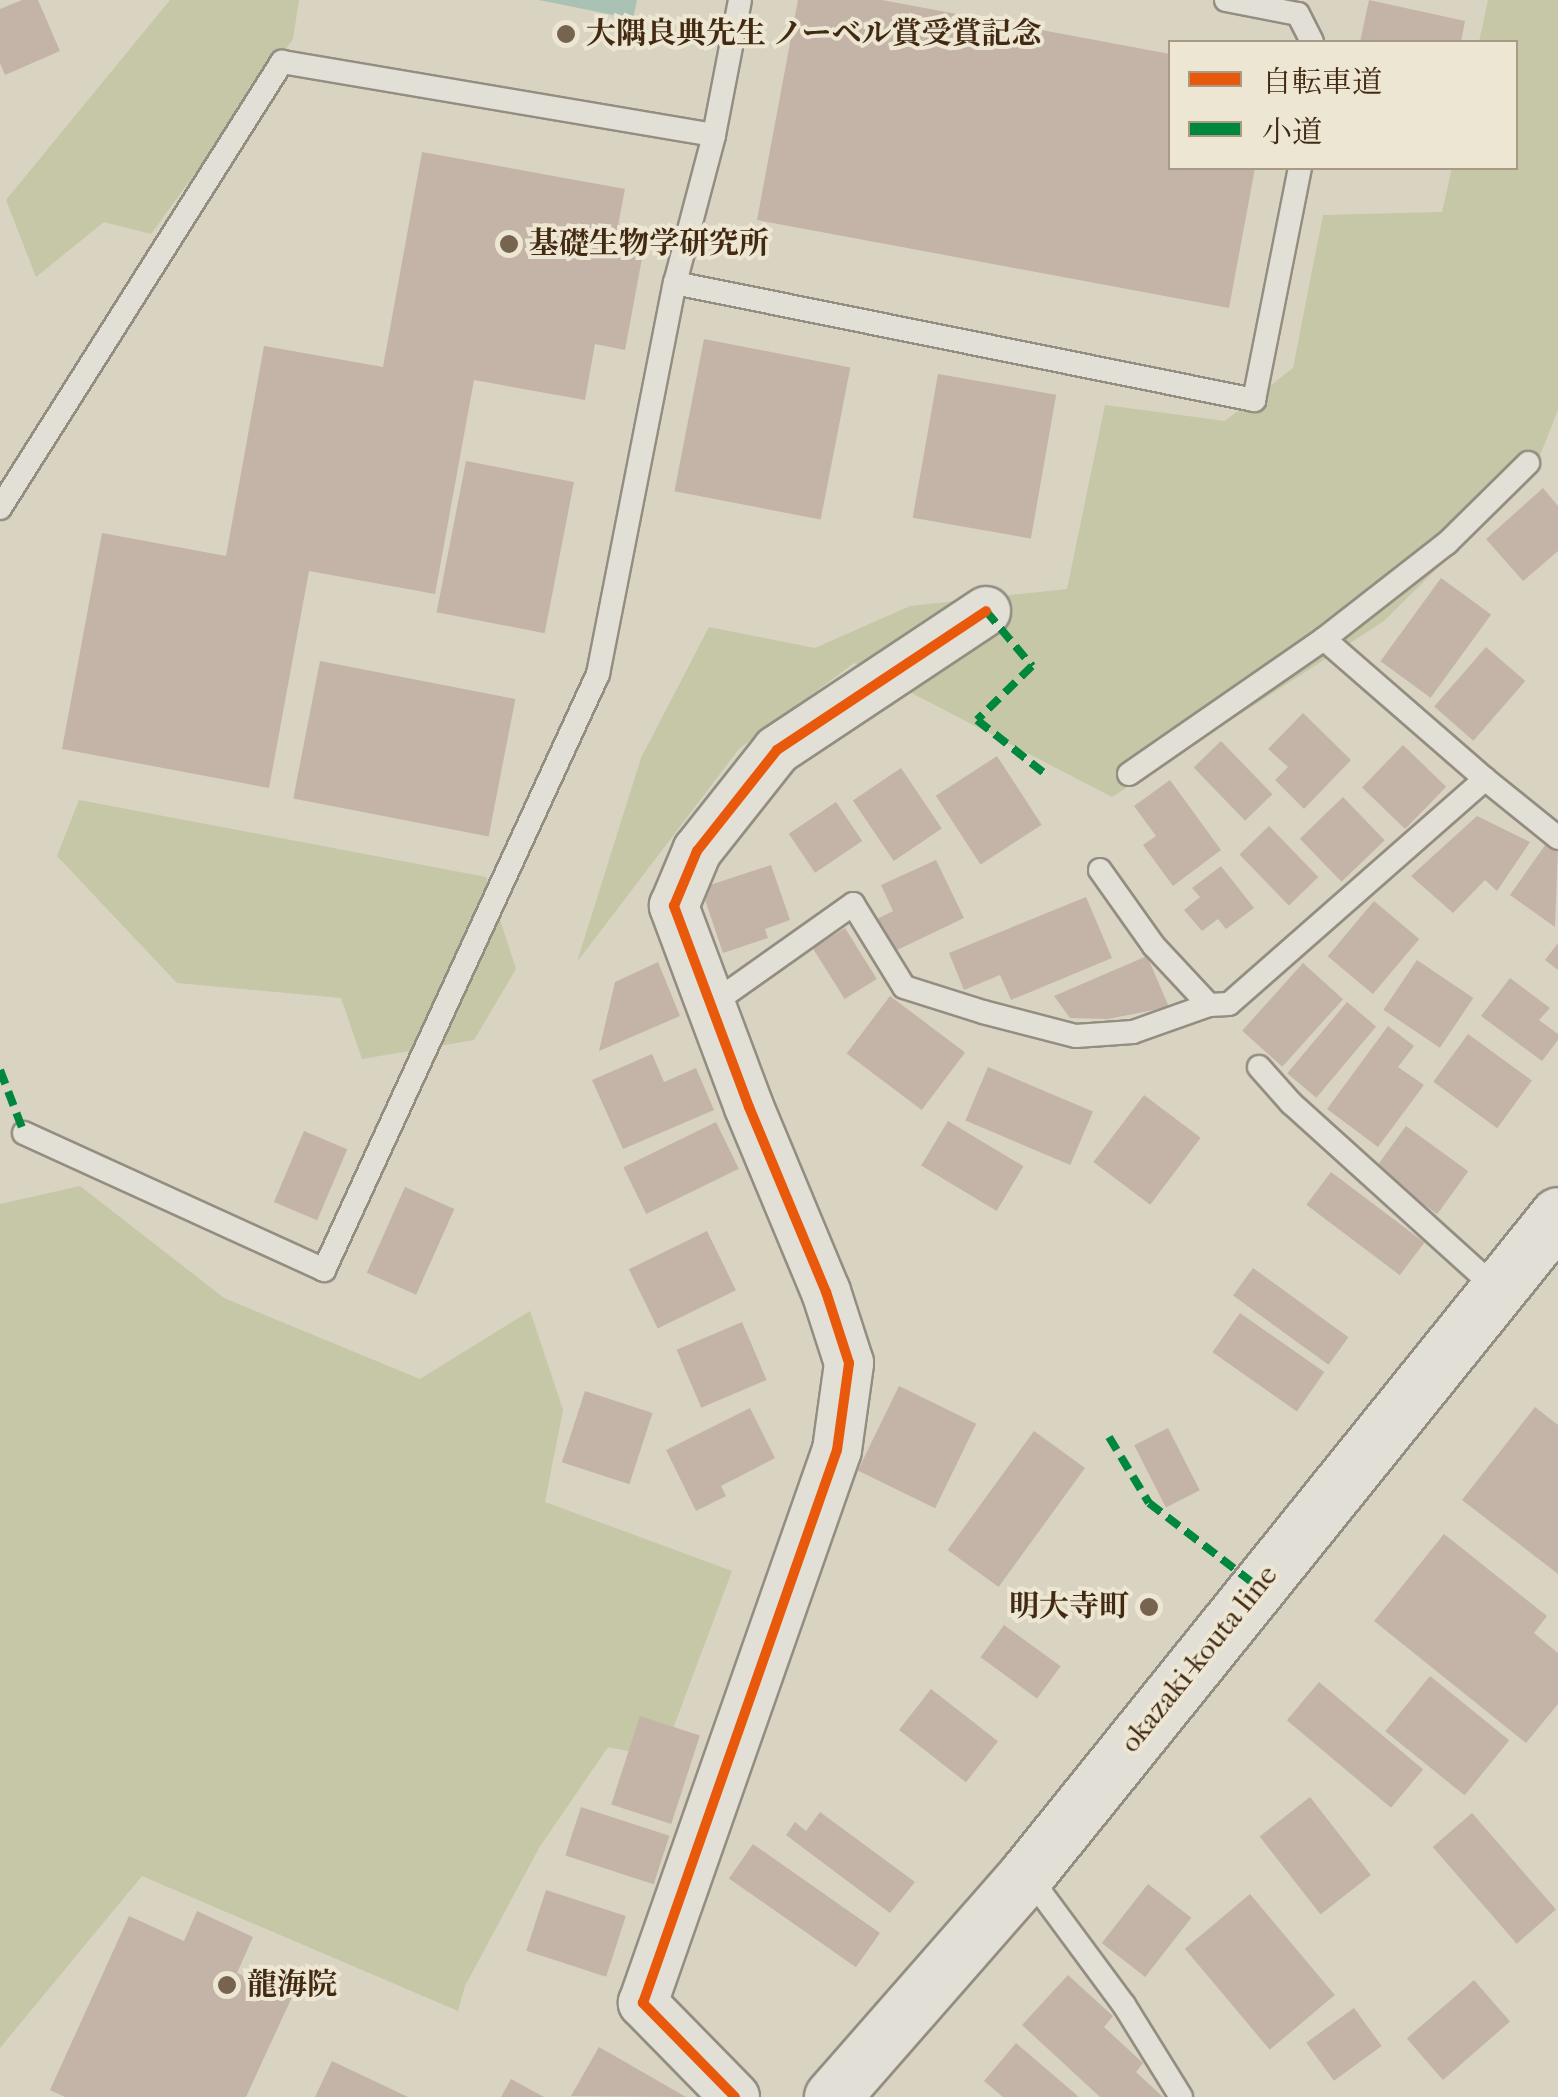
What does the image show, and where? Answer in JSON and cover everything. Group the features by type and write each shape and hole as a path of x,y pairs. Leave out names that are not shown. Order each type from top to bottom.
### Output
{"main road":[{"name":"okazaki-kouta line","path":"832,2097 1027,1874 1558,1215"}],"street":[{"path":"735,2097 643,2003 837,1450 849,1364 826,1292 748,1107 674,906 697,851 777,750 986,611"}],"lane":[{"path":"24,1133 324,1270 598,674 676,282 714,135 740,0"},
{"path":"1226,0 1298,14 1311,40"},
{"path":"0,508 282,62 714,135"},
{"path":"676,282 1254,400 1300,170"},
{"path":"1129,774 1324,638 1447,543 1528,463"},
{"path":"1324,638 1558,838"},
{"path":"712,1004 853,904 904,987 982,1012 1076,1036 1132,1032 1210,1005 1229,1004 1485,779"},
{"path":"1100,870 1154,946 1210,1005"},
{"path":"1259,1067 1291,1103 1497,1289"},
{"path":"1027,1874 1124,2005 1181,2097"}],"shaded area":[{"path":"170,0 299,0 293,39 151,234 104,222 36,277 6,200"},
{"path":"539,0 637,0 633,19"},
{"path":"1488,0 1558,0 1558,410 1533,473 1384,621 1112,797 854,663 739,749 577,962 641,758 709,627 815,648 910,606 1067,589 1105,405 1225,421 1293,368 1323,215 1442,212 1452,170 1518,170 1518,40 1479,40"},
{"path":"79,800 486,877 516,969 474,1040 362,1059 341,998 177,983 57,856"},
{"path":"80,1186 224,1298 420,1379 530,1311 563,1410 545,1502 732,1571 662,1758 608,1747 539,1848 465,1986 458,2011 142,1876 0,2048 0,1204"}],"building":[{"path":"22,0 38,0 60,51 5,75 0,63 0,9"},
{"path":"798,0 882,0 1168,54 1168,170 1255,170 1229,308 757,220"},
{"path":"1369,0 1465,21 1461,40 1360,40"},
{"path":"422,152 625,189 614,247 643,253 625,350 595,344 585,400 474,380 435,594 309,571 269,788 62,749 102,533 226,556 264,346 383,367"},
{"path":"704,339 850,367 821,520 674,491"},
{"path":"938,374 1056,395 1031,539 913,518"},
{"path":"466,461 574,482 545,633 437,612"},
{"path":"1543,488 1558,506 1558,551 1523,581 1486,539"},
{"path":"1441,578 1491,614 1431,698 1380,661"},
{"path":"1486,647 1525,681 1473,741 1434,707"},
{"path":"320,661 515,699 489,836 293,798"},
{"path":"1303,713 1351,760 1304,809 1275,780 1288,767 1268,749"},
{"path":"1221,741 1272,794 1245,821 1194,767"},
{"path":"1403,745 1446,787 1405,829 1362,787"},
{"path":"997,756 1042,825 980,865 936,796"},
{"path":"901,768 942,829 894,861 853,800"},
{"path":"1170,780 1221,850 1173,886 1143,845 1156,836 1134,806"},
{"path":"1343,797 1385,840 1342,882 1300,839"},
{"path":"836,802 862,841 815,873 789,834"},
{"path":"1477,816 1530,842 1497,891 1485,880 1453,913 1411,876"},
{"path":"1269,826 1318,877 1289,906 1240,854"},
{"path":"1548,841 1558,848 1555,927 1510,895"},
{"path":"936,860 964,918 893,952 877,919 893,911 881,885"},
{"path":"771,865 790,920 765,929 768,938 723,953 701,888"},
{"path":"1221,866 1254,908 1226,929 1218,919 1202,931 1184,910 1200,897 1192,888"},
{"path":"1086,897 1112,958 1011,1000 1000,975 964,990 949,953"},
{"path":"1374,901 1419,939 1373,994 1328,956"},
{"path":"845,928 877,979 845,999 813,948"},
{"path":"1558,943 1558,970 1545,960"},
{"path":"1147,956 1169,1007 1108,1019 1070,1018 1054,996"},
{"path":"1417,960 1473,998 1440,1048 1383,1010"},
{"path":"658,962 680,1016 599,1051 615,982"},
{"path":"1303,963 1343,999 1282,1067 1242,1031"},
{"path":"1510,978 1550,1008 1539,1020 1558,1034 1558,1040 1542,1061 1481,1016"},
{"path":"890,996 965,1053 922,1110 847,1054"},
{"path":"1347,1002 1376,1026 1316,1098 1287,1073"},
{"path":"1388,1026 1414,1046 1398,1067 1424,1085 1378,1147 1327,1109"},
{"path":"1468,1034 1532,1080 1497,1128 1433,1082"},
{"path":"652,1054 664,1082 696,1068 714,1110 623,1149 592,1080"},
{"path":"988,1067 1093,1112 1070,1165 965,1120"},
{"path":"1144,1095 1201,1138 1150,1205 1093,1162"},
{"path":"948,1121 1023,1166 997,1211 921,1166"},
{"path":"716,1122 739,1169 646,1214 623,1167"},
{"path":"1406,1126 1468,1171 1437,1214 1375,1169"},
{"path":"304,1131 347,1149 317,1220 274,1202"},
{"path":"1331,1172 1424,1242 1400,1275 1306,1205"},
{"path":"405,1187 454,1209 416,1295 367,1273"},
{"path":"707,1231 736,1290 658,1328 629,1269"},
{"path":"1253,1268 1348,1337 1328,1365 1233,1296"},
{"path":"1240,1313 1324,1372 1297,1411 1212,1352"},
{"path":"742,1322 767,1380 701,1408 677,1350"},
{"path":"899,1386 976,1424 935,1508 858,1470"},
{"path":"585,1391 653,1413 629,1484 562,1462"},
{"path":"1535,1407 1558,1425 1558,1574 1462,1500"},
{"path":"750,1408 775,1458 721,1486 726,1496 696,1511 666,1450"},
{"path":"1168,1428 1200,1490 1166,1508 1134,1445"},
{"path":"1034,1431 1085,1468 999,1587 948,1550"},
{"path":"1444,1534 1547,1616 1534,1633 1558,1653 1558,1704 1526,1743 1374,1621"},
{"path":"1004,1625 1061,1666 1037,1699 980,1657"},
{"path":"1430,1676 1509,1740 1465,1795 1385,1731"},
{"path":"1319,1682 1423,1769 1391,1808 1287,1720"},
{"path":"931,1689 998,1741 966,1782 899,1730"},
{"path":"640,1716 700,1735 671,1824 611,1804"},
{"path":"1310,1797 1371,1875 1321,1914 1260,1836"},
{"path":"581,1807 669,1836 654,1884 565,1856"},
{"path":"820,1812 915,1882 890,1913 786,1835 795,1822 806,1831"},
{"path":"1472,1813 1556,1910 1517,1944 1433,1847"},
{"path":"753,1844 880,1933 856,1967 729,1878"},
{"path":"1148,1884 1191,1918 1145,1977 1102,1943"},
{"path":"546,1890 626,1916 606,1977 526,1951"},
{"path":"1250,1894 1335,1995 1270,2050 1185,1949"},
{"path":"197,1911 253,1937 237,1973 292,1997 246,2097 65,2097 50,2090 129,1916 184,1941"},
{"path":"1068,1975 1113,2016 1104,2027 1143,2063 1136,2072 1163,2097 1100,2097 1022,2025"},
{"path":"1474,1980 1510,2022 1443,2080 1407,2038"},
{"path":"1354,2008 1382,2046 1334,2081 1306,2043"},
{"path":"1016,2043 1079,2097 1003,2097 984,2081"},
{"path":"599,2047 686,2097 571,2096"},
{"path":"332,2061 408,2097 315,2097"},
{"path":"511,2079 544,2097 501,2097"}],"marked path":[{"path":"986,611 1032,666 977,720 1048,776"},
{"path":"0,1070 24,1133"},
{"path":"1109,1437 1149,1503 1258,1587"}],"cycle path":[{"path":"735,2097 643,2003 837,1450 849,1363 826,1292 749,1107 674,906 697,851 777,750 986,611"}],"place":[{"name":"大隅良典先生 ノーベル賞受賞記念","path":"566,34"},
{"name":"基礎生物学研究所","path":"509,244"},
{"name":"明大寺町","path":"1149,1607"},
{"name":"龍海院","path":"227,1985"}]}
